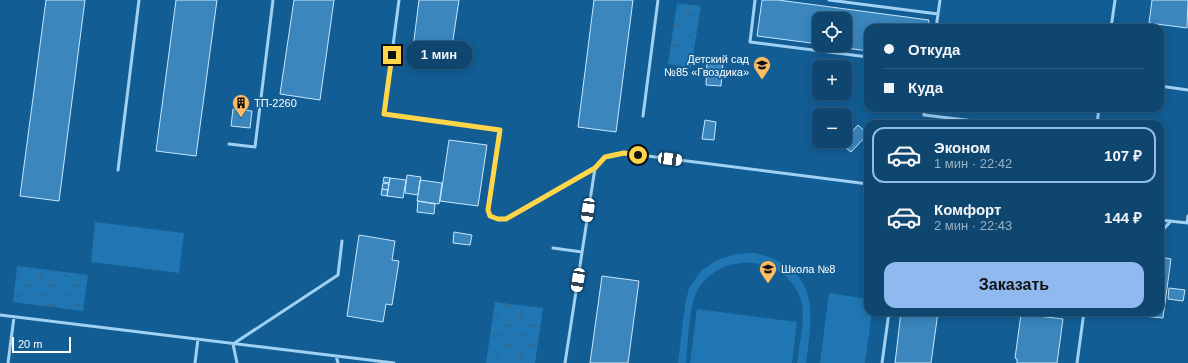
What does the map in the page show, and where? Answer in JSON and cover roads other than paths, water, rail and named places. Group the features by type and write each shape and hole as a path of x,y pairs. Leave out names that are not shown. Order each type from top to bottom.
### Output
{"lane":[{"path":"118,170 139,0"},
{"path":"228,144 255,146 274,0"},
{"path":"399,0 384,114 500,130 488,210 490,216 498,219 506,219 595,168 605,157 624,153 864,183"},
{"path":"643,116 658,0"},
{"path":"755,0 750,42 864,56"},
{"path":"829,0 938,14"},
{"path":"937,24 940,0"},
{"path":"1112,24 1115,0"},
{"path":"1164,87 1188,90"},
{"path":"924,112 924,115 966,120"},
{"path":"565,363 595,168"},
{"path":"1164,220 1188,223 1188,216"},
{"path":"1164,229 1171,221"},
{"path":"233,344 338,274 342,241"},
{"path":"553,248 582,252"},
{"path":"0,315 394,363"},
{"path":"882,363 888,316"},
{"path":"1077,363 1083,316"},
{"path":"8,363 14,317"},
{"path":"195,363 198,339"},
{"path":"233,344 237,363"},
{"path":"336,356 338,363"}],"place":[{"name":"Детский сад №85 «Гвоздика»","path":"762,80"},
{"name":"ТП-2260","path":"241,118"},
{"name":"Школа №8","path":"768,284"}]}
